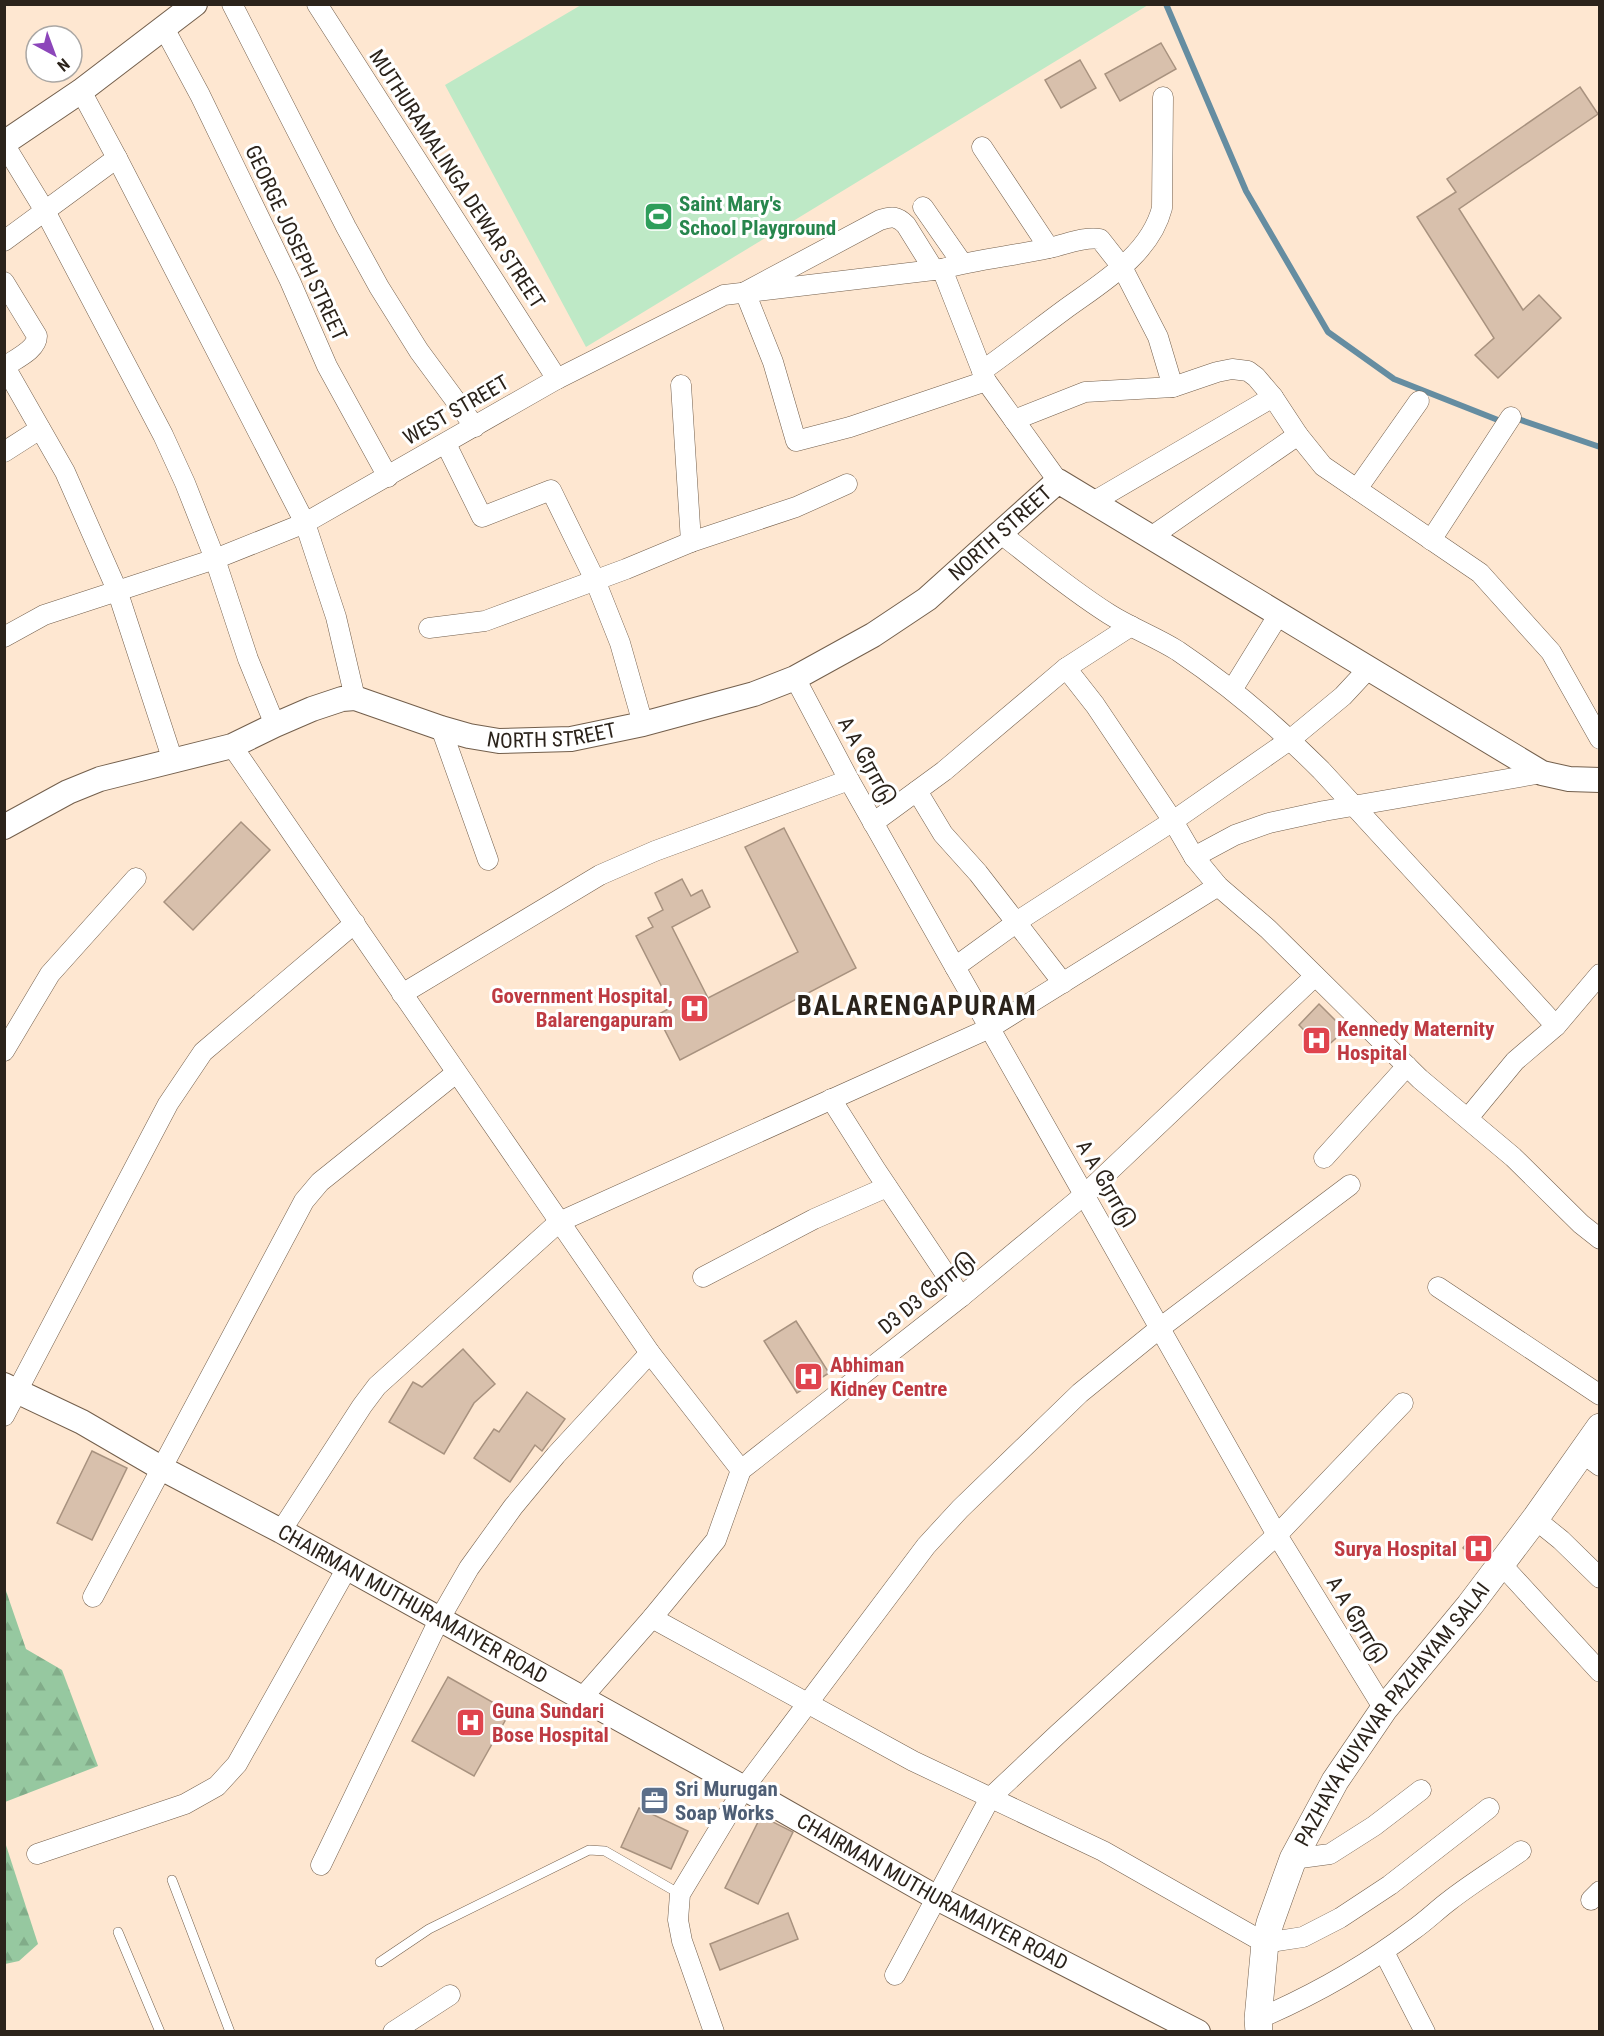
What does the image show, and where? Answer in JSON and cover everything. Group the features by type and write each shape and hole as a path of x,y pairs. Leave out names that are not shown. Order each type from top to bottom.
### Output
{"main road":[{"name":"PAZHAYA KUYAVAR PAZHAYAM SALAI","path":"1259,2025 1265,1943 1270,1923 1293,1858 1335,1781 1384,1709 1470,1605 1535,1519 1590,1459 1599,1427"}],"street":[{"path":"195,4 81,91 4,144 45,211 163,435 215,559 248,659 275,725"},
{"path":"232,4 345,227 379,287 419,351 475,427"},
{"name":"MUTHURAMALINGA DEWAR STREET","path":"317,4 557,379"},
{"name":"GEORGE JOSEPH STREET","path":"164,28 200,95 290,281 327,366 388,477"},
{"path":"5,826 89,783 232,746 275,725 342,699 355,698 336,618 305,523 81,91"},
{"path":"1163,98 1162,208 1151,236 1122,267 984,376 850,427 796,441 773,362 745,292 880,220 890,216 900,219 938,269 984,376 1058,481 1542,773 1569,779 1599,780"},
{"path":"982,147 1049,248"},
{"path":"4,241 117,158"},
{"path":"923,207 962,263"},
{"name":"WEST STREET","path":"4,637 44,615 215,559 305,523 557,379 724,295 938,269 1092,238 1100,239 1122,267"},
{"path":"1122,267 1158,337 1173,387"},
{"path":"4,282 37,336 37,342 32,347 4,367 65,472 117,590 173,761"},
{"path":"1014,420 1085,392 1173,387 1217,372 1232,369 1248,371 1273,397 1298,435 1323,466 1480,573 1551,652 1599,739"},
{"path":"681,385 691,542"},
{"path":"1093,502 1273,397"},
{"path":"1357,489 1419,401"},
{"path":"1431,540 1511,417"},
{"path":"4,452 40,429"},
{"path":"1151,537 1298,435"},
{"path":"446,444 482,517 551,490 595,580 620,644 643,724"},
{"name":"NORTH STREET","path":"355,698 441,728 499,741 571,739 643,724 754,694 795,678 873,635 927,599 1058,481"},
{"path":"429,628 484,621 691,542 796,507 847,484"},
{"path":"1000,533 1111,616 1176,650 1232,690 1290,739 1556,1026"},
{"path":"1232,690 1279,614"},
{"path":"873,823 944,771 1066,669 1131,626"},
{"path":"955,967 1016,923 1173,821 1290,739 1343,696 1369,668"},
{"path":"1066,669 1095,705 1173,821 1194,857 1218,886 1268,929 1407,1066 1513,1157 1599,1239"},
{"name":"A A ரோடு","path":"795,678 873,823 1277,1535 1384,1709"},
{"path":"441,728 488,860"},
{"path":"232,746 650,1353 741,1470 716,1540 652,1618 580,1699"},
{"path":"1194,857 1234,835 1269,823 1542,773"},
{"path":"402,994 600,875 655,850 849,780"},
{"path":"917,791 943,834 978,873 1063,983"},
{"path":"4,1051 50,974 136,878"},
{"path":"281,1531 377,1386 558,1222 990,1028 1218,886"},
{"path":"4,1416 11,1389 168,1104 203,1052 355,922"},
{"path":"1468,1118 1515,1061 1556,1026 1599,974"},
{"name":"D3 D3 ரோடு","path":"741,1470 962,1297 1084,1195 1315,976"},
{"path":"1324,1158 1407,1066"},
{"path":"93,1597 304,1201 320,1182 456,1072"},
{"path":"831,1099 887,1187 962,1297"},
{"path":"714,2031 682,1941 678,1920 680,1894 744,1788 926,1546 960,1509 1080,1394 1160,1328 1350,1185"},
{"path":"703,1276 814,1219 887,1187"},
{"path":"1438,1287 1599,1395"},
{"path":"321,1865 439,1620 469,1568 513,1507 556,1455 650,1353"},
{"name":"CHAIRMAN MUTHURAMAIYER ROAD","path":"11,1389 82,1422 161,1468 281,1531 937,1898 1198,2031"},
{"path":"895,1975 990,1798 1277,1535 1403,1403"},
{"path":"1535,1519 1561,1540 1599,1578"},
{"path":"1501,1564 1599,1672"},
{"path":"37,1854 185,1804 217,1786 237,1764 347,1568"},
{"path":"652,1618 913,1761 1103,1851 1265,1943 1304,1937 1340,1918 1390,1885 1489,1808"},
{"path":"1293,1858 1330,1854 1374,1826 1421,1790"},
{"path":"1259,2025 1384,1952 1450,1900 1521,1851"},
{"path":"1384,1952 1425,2031"},
{"path":"393,2031 450,1995"}],"lane":[{"path":"380,1962 429,1929 589,1850 605,1851 680,1894"},
{"path":"172,1880 230,2031"},
{"path":"118,1932 160,2031"}],"green space":[{"name":"Saint Mary's School Playground","path":"581,5 1148,5 586,347 445,85"},
{"path":"5,1588 26,1649 62,1670 98,1766 5,1802"},
{"path":"4,1839 38,1944 19,1961 5,1964"}],"building":[{"path":"1161,43 1176,69 1120,101 1105,74"},
{"path":"1080,60 1096,88 1061,108 1045,80"},
{"path":"1580,87 1598,114 1459,209 1523,310 1539,295 1561,318 1498,378 1475,355 1494,338 1417,217 1456,192 1447,179"},
{"path":"241,822 270,850 193,930 164,902"},
{"path":"784,828 856,968 680,1060 657,1015 672,1007 636,936 653,927 648,918 663,910 655,893 682,879 691,896 702,890 710,907 672,927 708,998 798,952 745,847"},
{"path":"1319,1004 1345,1030 1323,1050 1299,1025"},
{"path":"796,1321 829,1373 797,1393 764,1341"},
{"path":"463,1349 495,1384 474,1403 444,1454 389,1422 413,1382 422,1387"},
{"path":"527,1392 565,1419 542,1451 535,1445 510,1482 474,1458 494,1429 499,1432"},
{"path":"92,1451 127,1468 92,1540 57,1523"},
{"path":"1474,1535 1490,1548 1478,1561 1463,1548"},
{"path":"448,1677 510,1712 474,1776 412,1741"},
{"path":"639,1808 688,1831 671,1869 621,1847"},
{"path":"761,1816 793,1832 758,1904 725,1888"},
{"path":"788,1913 798,1939 720,1970 710,1944"}],"waterway":[{"path":"1166,4 1246,191 1328,332 1394,379 1503,422"},
{"path":"1515,418 1600,447"}],"place":[{"name":"Saint Mary's School Playground","path":"658,216"},
{"name":"Government Hospital, Balarengapuram","path":"694,1008"},
{"name":"Kennedy Maternity Hospital","path":"1316,1041"},
{"name":"Abhiman Kidney Centre","path":"809,1377"},
{"name":"Surya Hospital","path":"1478,1549"},
{"name":"Guna Sundari Bose Hospital","path":"471,1723"},
{"name":"Sri Murugan Soap Works","path":"654,1801"}],"district":[{"name":"BALARENGAPURAM","path":"917,1006"}]}
